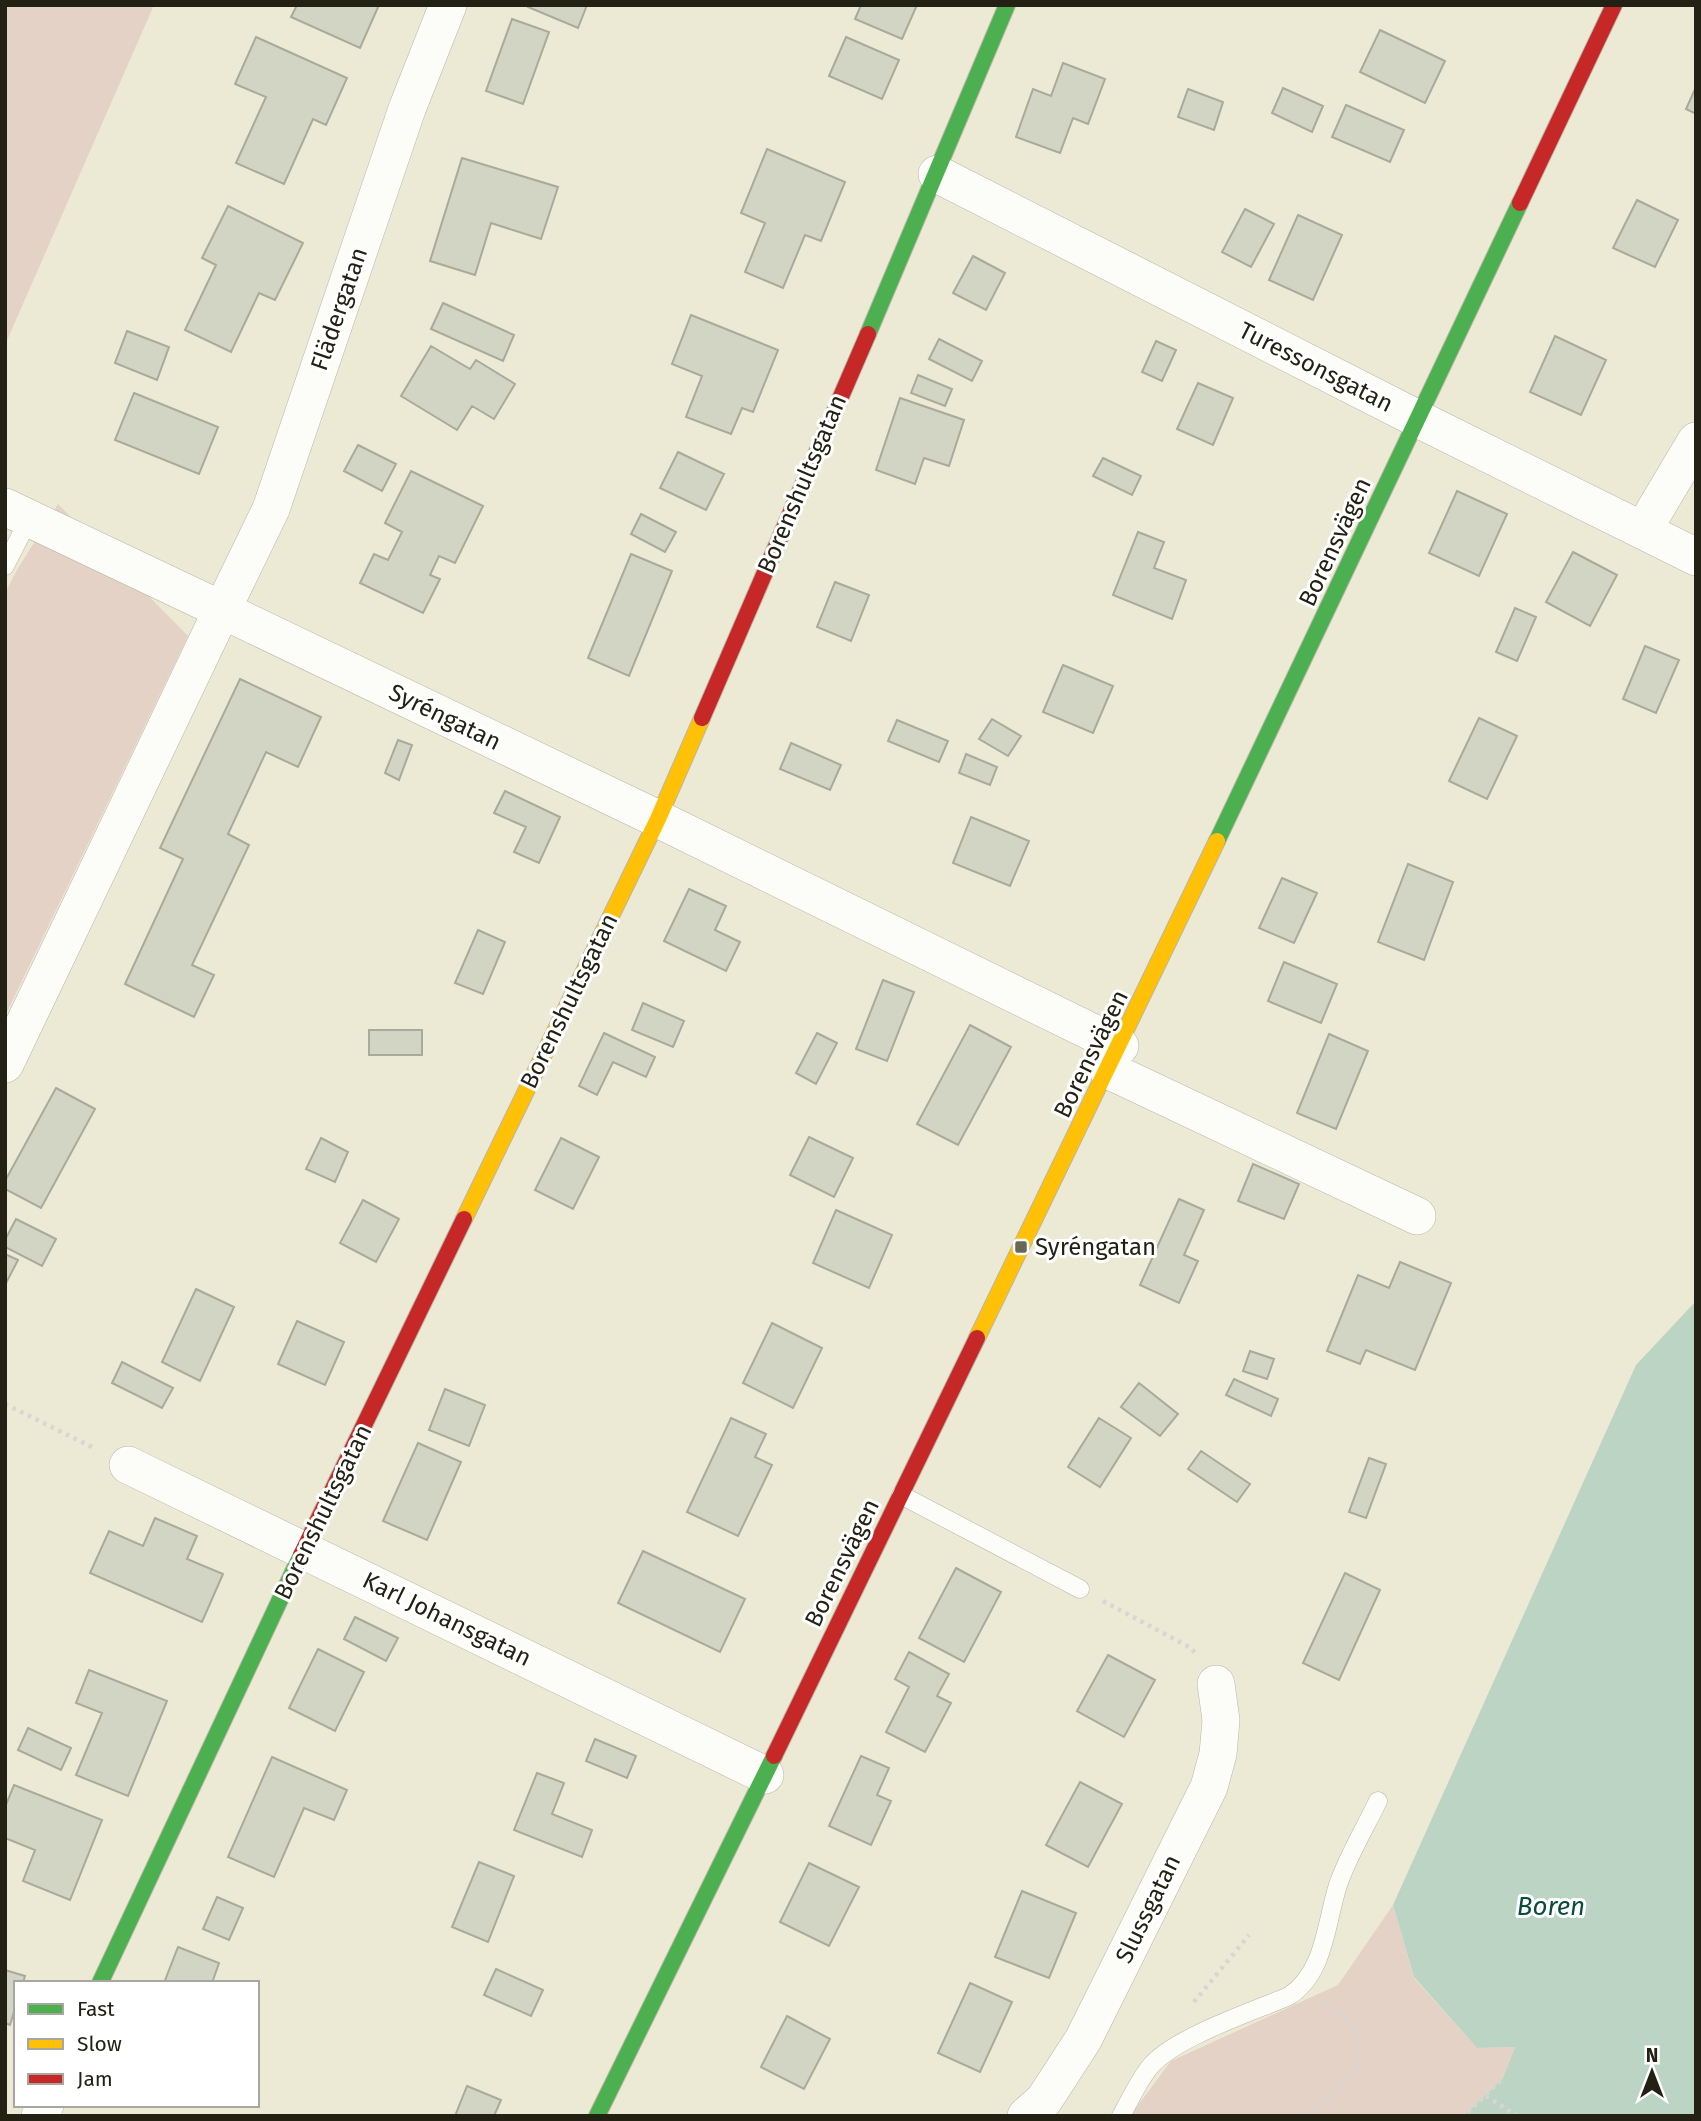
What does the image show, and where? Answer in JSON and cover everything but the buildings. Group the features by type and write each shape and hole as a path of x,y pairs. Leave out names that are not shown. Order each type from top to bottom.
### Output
{"street":[{"name":"Flädergatan","path":"222,610 271,509 407,109 448,5"},
{"name":"Borenshultsgatan","path":"101,1981 304,1549 658,819 937,174 1007,5"},
{"name":"Borensvägen","path":"597,2116 1114,1058 1614,5"},
{"name":"Turessonsgatan","path":"937,174 1696,557"},
{"path":"1643,530 1696,442"},
{"name":"Syréngatan","path":"17,513 658,819 1417,1216"},
{"path":"5,1064 222,610"},
{"name":"Karl Johansgatan","path":"128,1465 765,1775"},
{"name":"Slussgatan","path":"1026,2116 1044,2100 1083,2040 1209,1787 1218,1754 1222,1720 1216,1684"}],"lane":[{"path":"5,566 17,513"},
{"path":"901,1495 1080,1589"},
{"path":"1121,2116 1148,2069 1162,2054 1301,1989 1319,1955 1339,1883 1378,1801"}],"path":[{"path":"5,1404 128,1465"},
{"path":"1080,1589 1191,1647 1216,1684"},
{"path":"1301,1989 1345,2014 1357,2033 1356,2070 1309,2116"},
{"path":"1460,2116 1486,2096 1503,2078"},
{"path":"1486,2096 1517,2116"}],"shaded area":[{"path":"5,5 154,5 5,345"},
{"path":"58,504 188,636 5,1016 5,593"},
{"path":"1393,1905 1414,1978 1477,2048 1515,2047 1503,2078 1467,2113 1460,2116 1130,2116 1171,2061 1338,1985"}],"water":[{"name":"Boren","path":"1696,1301 1696,2116 1460,2116 1467,2113 1503,2078 1515,2047 1477,2048 1414,1977 1393,1905 1636,1365"}],"traffic: fast":[{"path":"868,334 1007,5"},
{"path":"1217,841 1520,203"},
{"path":"101,1981 301,1555"},
{"path":"597,2116 774,1756"}],"traffic: slow":[{"path":"464,1219 658,819 702,718"},
{"path":"977,1338 1217,841"}],"traffic: jam":[{"path":"1520,203 1614,5"},
{"path":"702,718 868,334"},
{"path":"301,1555 464,1219"},
{"path":"774,1756 977,1338"}],"place":[{"name":"Syréngatan","path":"1021,1247"}]}
